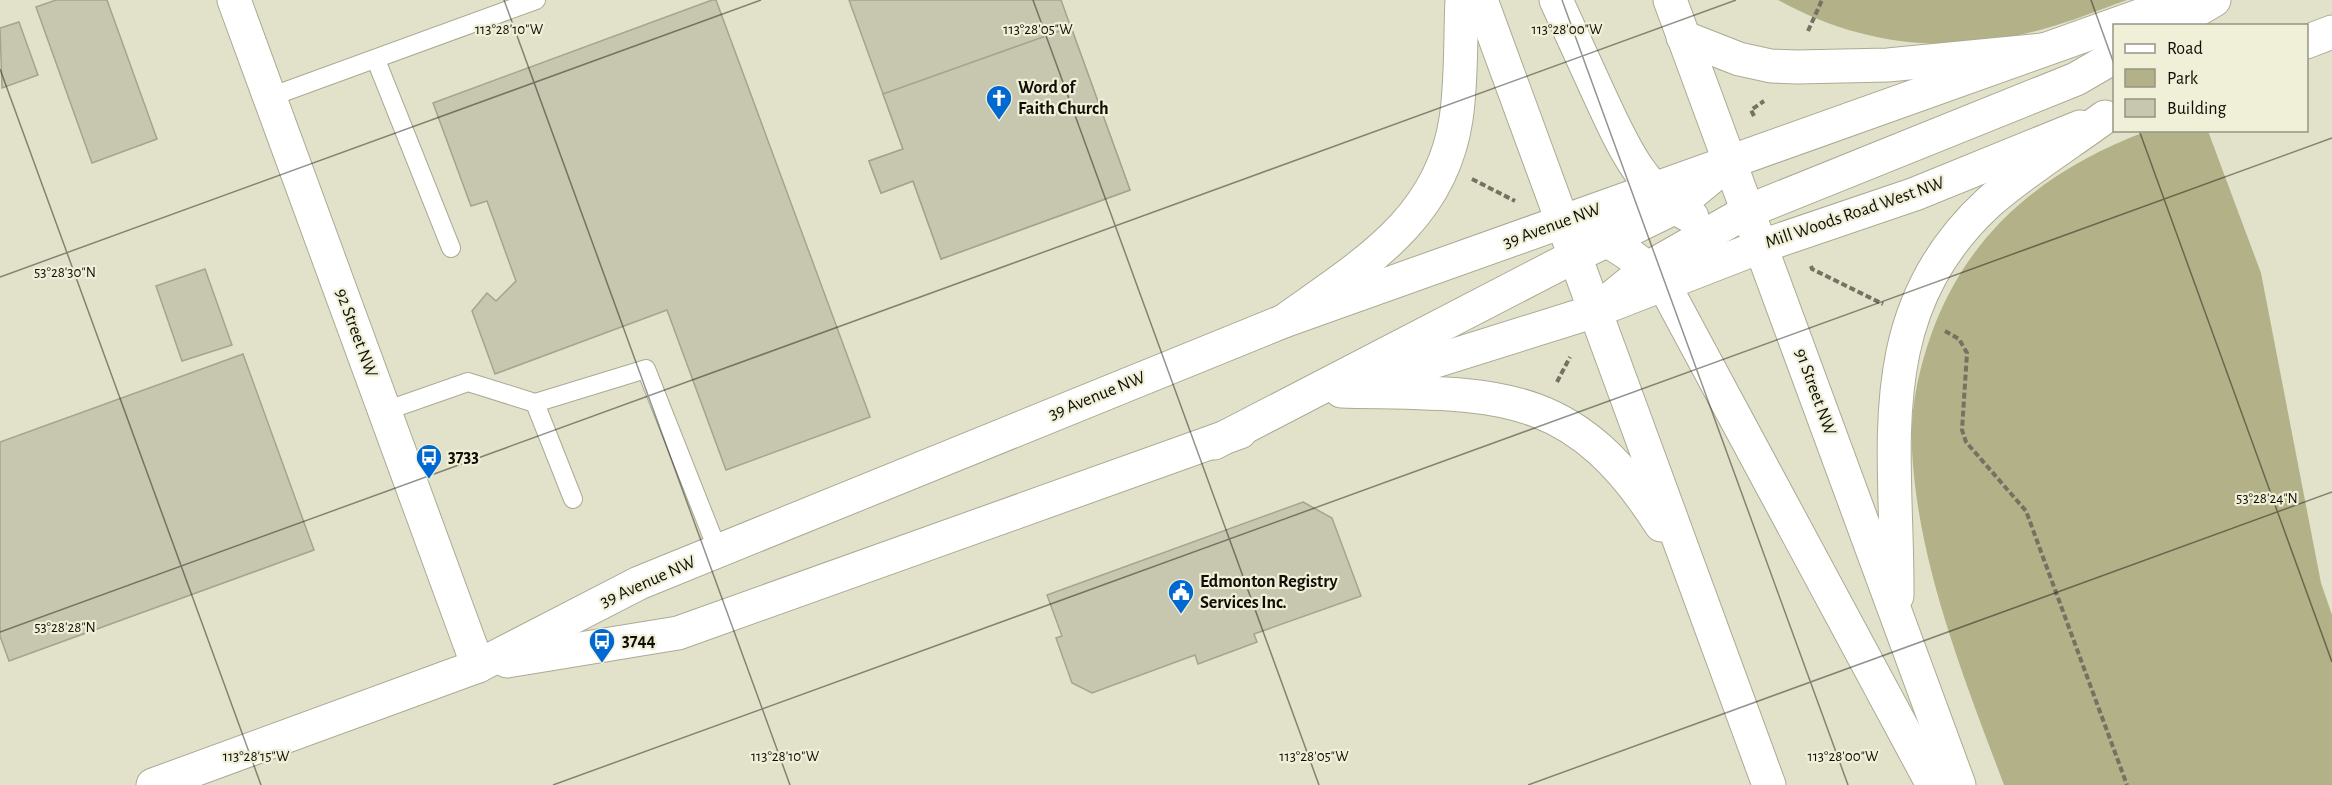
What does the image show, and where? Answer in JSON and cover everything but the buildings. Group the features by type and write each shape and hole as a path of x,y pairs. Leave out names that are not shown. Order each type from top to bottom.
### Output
{"main road":[{"name":"92 Street NW","path":"234,0 478,666"},
{"path":"1284,321 1376,254 1409,222 1436,184 1452,144 1457,117 1462,0"},
{"path":"1481,0 1769,785"},
{"path":"1556,0 1628,157 1664,199 1715,228 1762,246"},
{"name":"91 Street NW","path":"1670,0 1959,785"},
{"path":"2116,24 2184,0"},
{"path":"2173,24 2214,0"},
{"path":"1214,443 1609,240 1664,199 1731,161 2113,25"},
{"path":"2308,42 2332,32"},
{"path":"1683,37 1739,59 1771,66 1797,67 1888,65 2042,50"},
{"path":"1655,276 1715,228 1748,211 2076,79 2113,58"},
{"path":"1897,618 1893,416 1898,368 1912,317 1937,265 1989,203 2110,115"},
{"name":"Mill Woods Road West NW","path":"1595,310 1655,276 1762,246 1915,194 2110,115"},
{"name":"39 Avenue NW","path":"153,785 478,666 639,583 1284,321 1564,222 1664,199"},
{"path":"1564,222 1609,240 1655,276 1933,785"},
{"name":"39 Avenue NW","path":"478,666 678,633 1214,443 1341,391 1595,310"},
{"path":"1341,391 1461,394 1541,411 1566,423 1615,463 1639,490 1692,575"}],"lane":[{"path":"270,97 536,0"},
{"path":"376,60 451,248"},
{"path":"385,411 468,382 535,403 646,369 718,551"},
{"path":"535,403 573,499"}],"path":[{"path":"1807,34 1822,0"},
{"path":"1468,177 1515,201"},
{"path":"1812,269 1886,306"},
{"path":"1941,329 1959,339 1967,353 1962,430 1966,442 2014,493 2026,511 2127,785"},
{"path":"1554,386 1570,355"}],"green space":[{"path":"1778,0 2127,0 2040,30 2005,38 1938,44 1906,42 1841,28"},
{"path":"2145,132 2208,132 2261,273 2321,583 2332,615 2332,785 2004,785 1959,662 1933,578 1916,493 1912,420 1922,363 1947,298 1966,265 1989,235 2015,208 2044,185 2076,164 2110,146"}],"place":[{"name":"Word of Faith Church","path":"999,121"},
{"name":"3733","path":"429,480"},
{"name":"Edmonton Registry Services Inc.","path":"1181,615"},
{"name":"3744","path":"602,664"}]}
